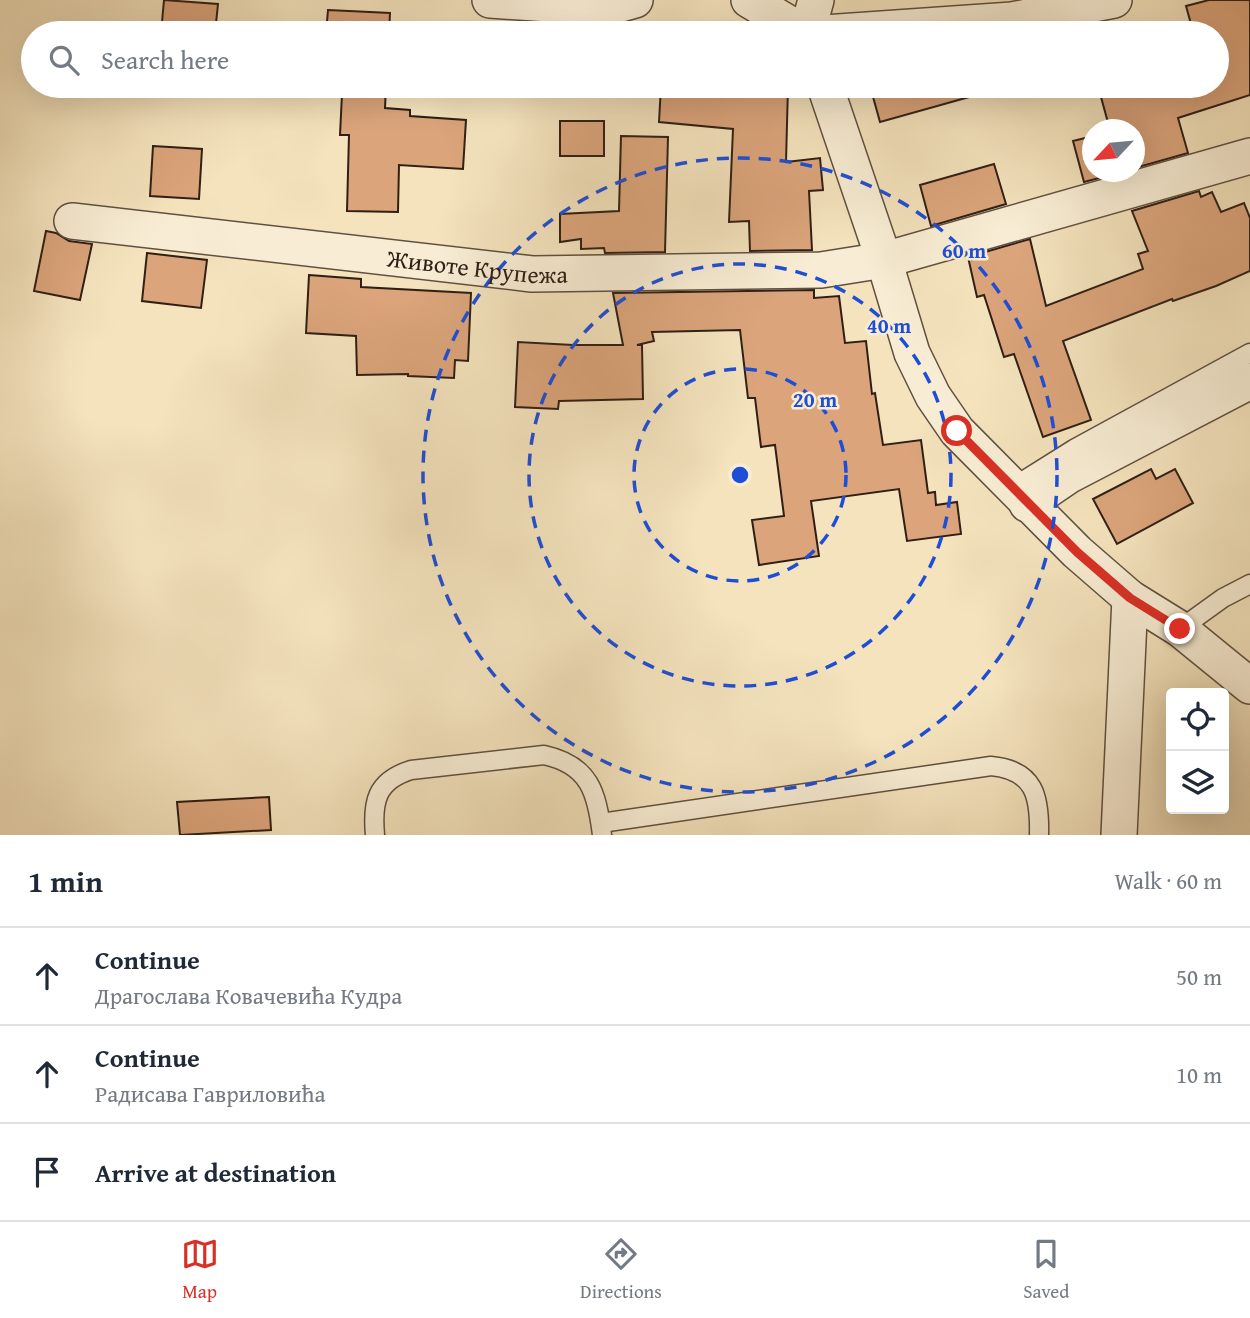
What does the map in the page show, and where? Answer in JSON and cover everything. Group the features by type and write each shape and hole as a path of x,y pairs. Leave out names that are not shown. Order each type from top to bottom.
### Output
{"street":[{"path":"490,0 607,8 635,0"},
{"path":"749,0 785,21"},
{"path":"810,21 816,0"},
{"path":"998,21 1114,0"},
{"path":"829,98 884,260 912,353 933,396 957,431 1077,552 1130,598 1180,629 1250,687"},
{"name":"Животе Крупежа","path":"72,221 532,274 821,270 884,260 1250,156"},
{"path":"1020,496 1068,476 1250,381"},
{"path":"1119,835 1130,598"}],"lane":[{"path":"1020,496 1074,449 1250,353"},
{"path":"1180,629 1223,598 1250,584"},
{"path":"375,835 373,811 376,799 381,789 400,773 411,769 544,755 561,759 584,776 596,792 601,829 991,766 1016,772 1031,786 1040,807 1039,835"}],"building":[{"path":"164,0 218,4 216,21 162,21"},
{"path":"1209,0 1250,0 1250,95 1178,118 1188,153 1145,165 1145,119 1107,119 1101,98 1229,98 1229,21 1190,21 1186,6"},
{"path":"328,10 390,13 390,21 327,21"},
{"path":"342,98 385,98 385,108 410,110 410,116 466,120 463,169 399,165 398,212 347,211 349,135 340,135"},
{"path":"660,98 788,98 786,162 820,158 823,190 809,191 812,250 750,251 749,221 729,222 733,129 659,122"},
{"path":"873,98 966,98 880,122"},
{"path":"560,121 604,121 604,156 560,156"},
{"path":"621,136 668,137 665,252 605,253 604,248 581,249 581,239 560,242 560,214 619,211"},
{"path":"1082,139 1082,175 1073,141"},
{"path":"153,146 202,149 199,199 150,196"},
{"path":"994,164 1006,204 931,226 920,185"},
{"path":"1199,191 1201,197 1212,192 1221,212 1244,203 1250,218 1250,271 1216,286 1173,301 1172,299 1063,341 1091,420 1043,437 1014,354 1004,357 984,295 977,297 968,257 1030,239 1046,306 1143,269 1138,254 1148,251 1132,211"},
{"path":"46,231 56,233 69,241 92,244 80,300 34,291"},
{"path":"147,253 207,260 201,308 142,301"},
{"path":"309,275 361,279 361,287 471,293 468,361 455,360 454,378 408,374 357,375 356,336 306,333"},
{"path":"814,290 814,298 839,296 845,343 866,341 872,394 875,393 883,445 921,440 928,493 935,492 936,505 957,502 961,534 907,541 899,489 811,501 819,556 759,565 752,520 784,516 775,445 761,447 755,398 748,398 740,330 652,332 654,341 637,345 642,345 643,399 559,401 558,409 515,407 518,342 623,345 613,293"},
{"path":"1151,469 1156,479 1175,469 1193,503 1117,544 1093,499"},
{"path":"269,797 271,830 180,835 177,802"}],"route":[{"path":"957,431 1077,552 1130,598 1180,629"}]}
